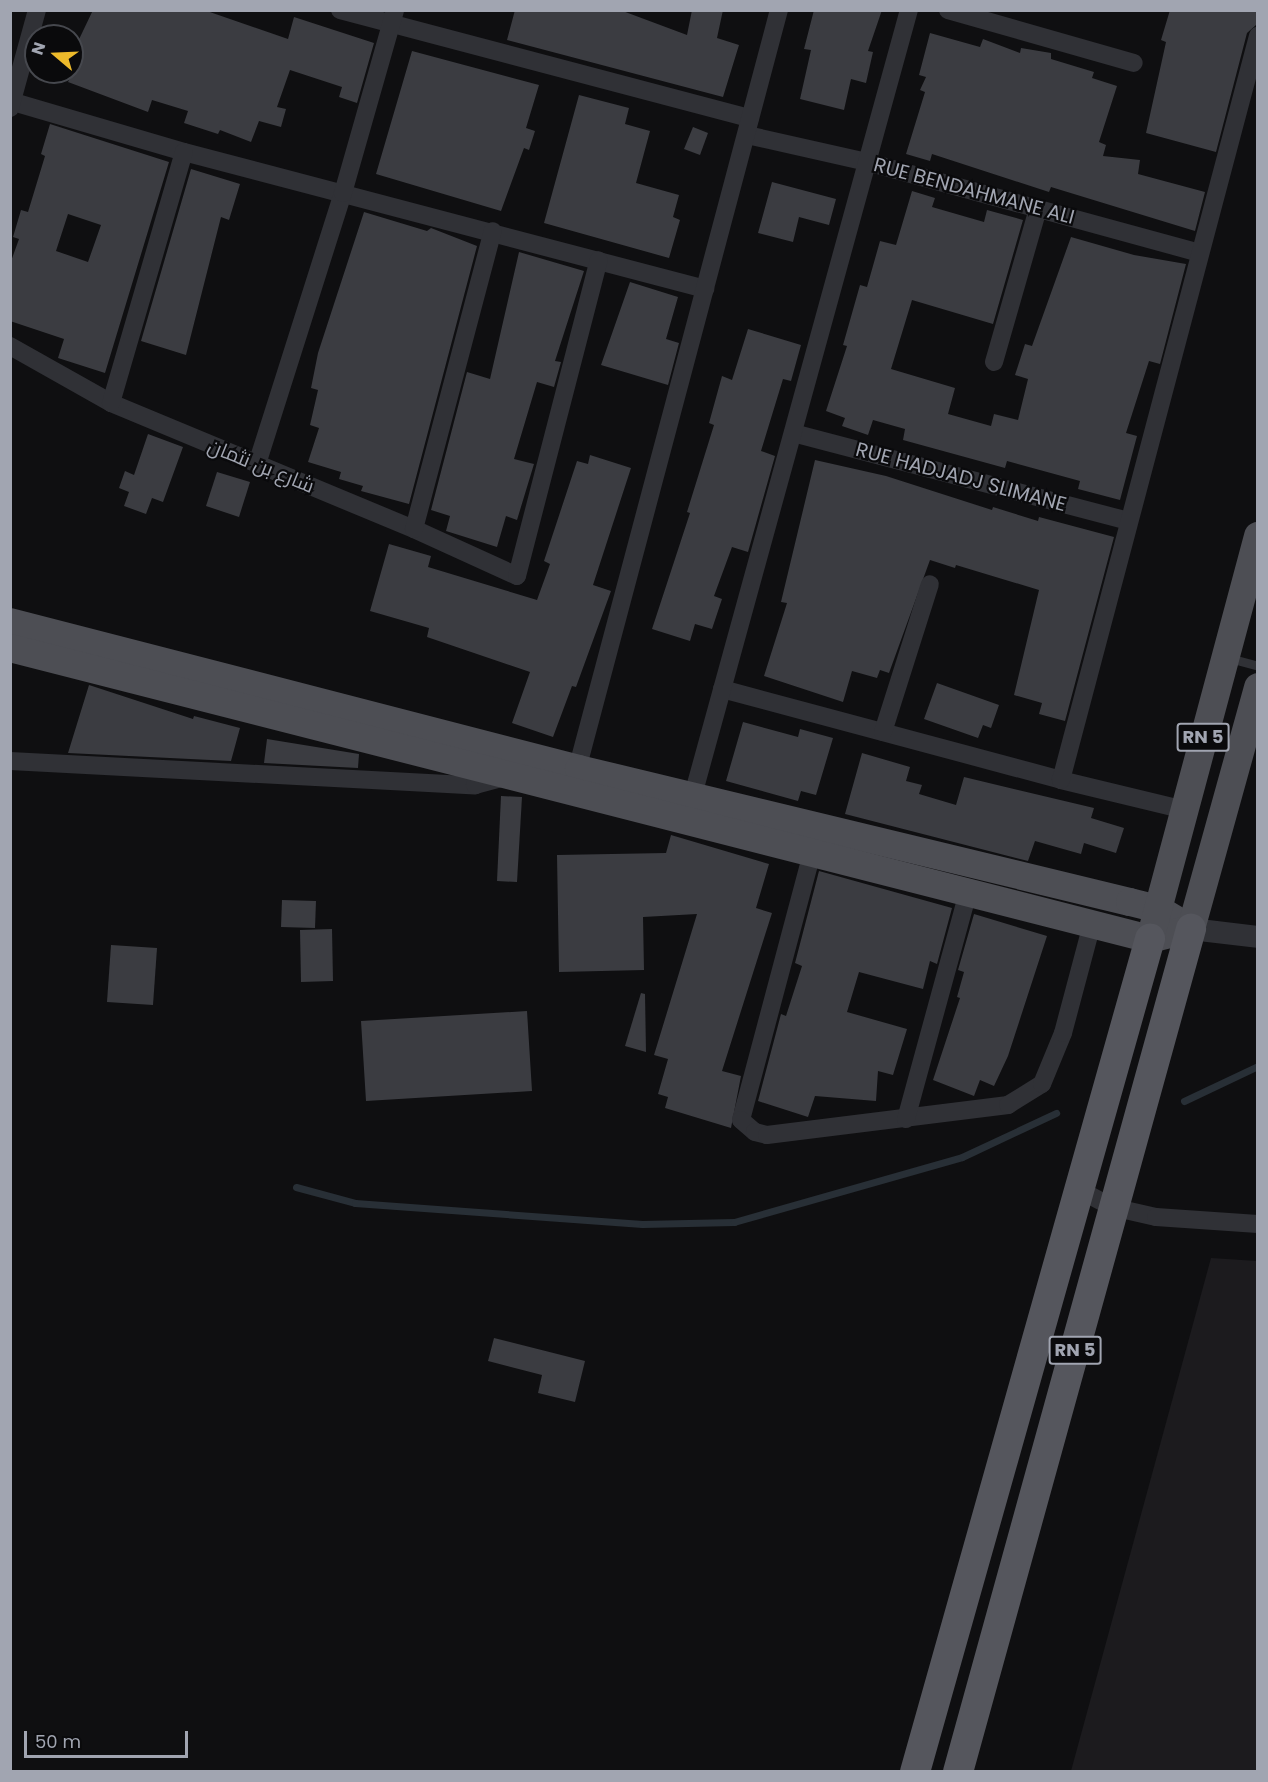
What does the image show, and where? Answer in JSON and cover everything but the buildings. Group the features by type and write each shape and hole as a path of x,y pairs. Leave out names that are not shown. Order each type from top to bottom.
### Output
{"highway":[{"name":"RN 5","path":"958,1772 1078,1341 1112,1207 1191,929"},
{"name":"RN 5","path":"915,1772 1150,939"},
{"path":"1039,1330 1078,1341"}],"main road":[{"name":"RN 5","path":"1150,939 1257,536"},
{"path":"10,622 575,779 812,853 1150,939 1191,929"},
{"path":"10,648 514,774 575,779 693,795 1158,909 1191,929"},
{"name":"RN 5","path":"1191,929 1257,687"}],"street":[{"path":"37,10 11,103 184,152 493,231 705,289"},
{"name":"RUE BENDAHMANE ALI","path":"340,10 393,17 867,162 1200,253"},
{"path":"575,779 779,10"},
{"path":"693,795 909,10"},
{"path":"948,10 1134,63"},
{"path":"257,464 343,193 393,17"},
{"path":"1061,780 1257,36"},
{"path":"111,403 184,152"},
{"path":"994,362 1038,209"},
{"path":"414,529 493,231"},
{"name":"شارع بن نثمان","path":"10,346 111,403 414,529 517,576 599,260"},
{"name":"RUE HADJADJ SLIMANE","path":"793,433 1129,521"},
{"path":"883,732 930,584"},
{"path":"722,689 1061,780 1185,810"},
{"path":"10,761 475,785 514,774"},
{"path":"812,853 741,1120 754,1132 767,1135 1008,1105 1042,1084 1063,1033 1092,924"},
{"path":"906,1119 968,892"},
{"path":"1191,929 1257,937"},
{"path":"1078,1189 1112,1207 1156,1217 1257,1224"}],"lane":[{"path":"1224,657 1257,666"}],"shaded area":[{"path":"1211,1258 1257,1261 1257,1771 1071,1771"}],"waterway":[{"path":"1184,1101 1258,1066"},
{"path":"296,1187 355,1203 642,1224 734,1222 962,1157 1056,1113"}]}
